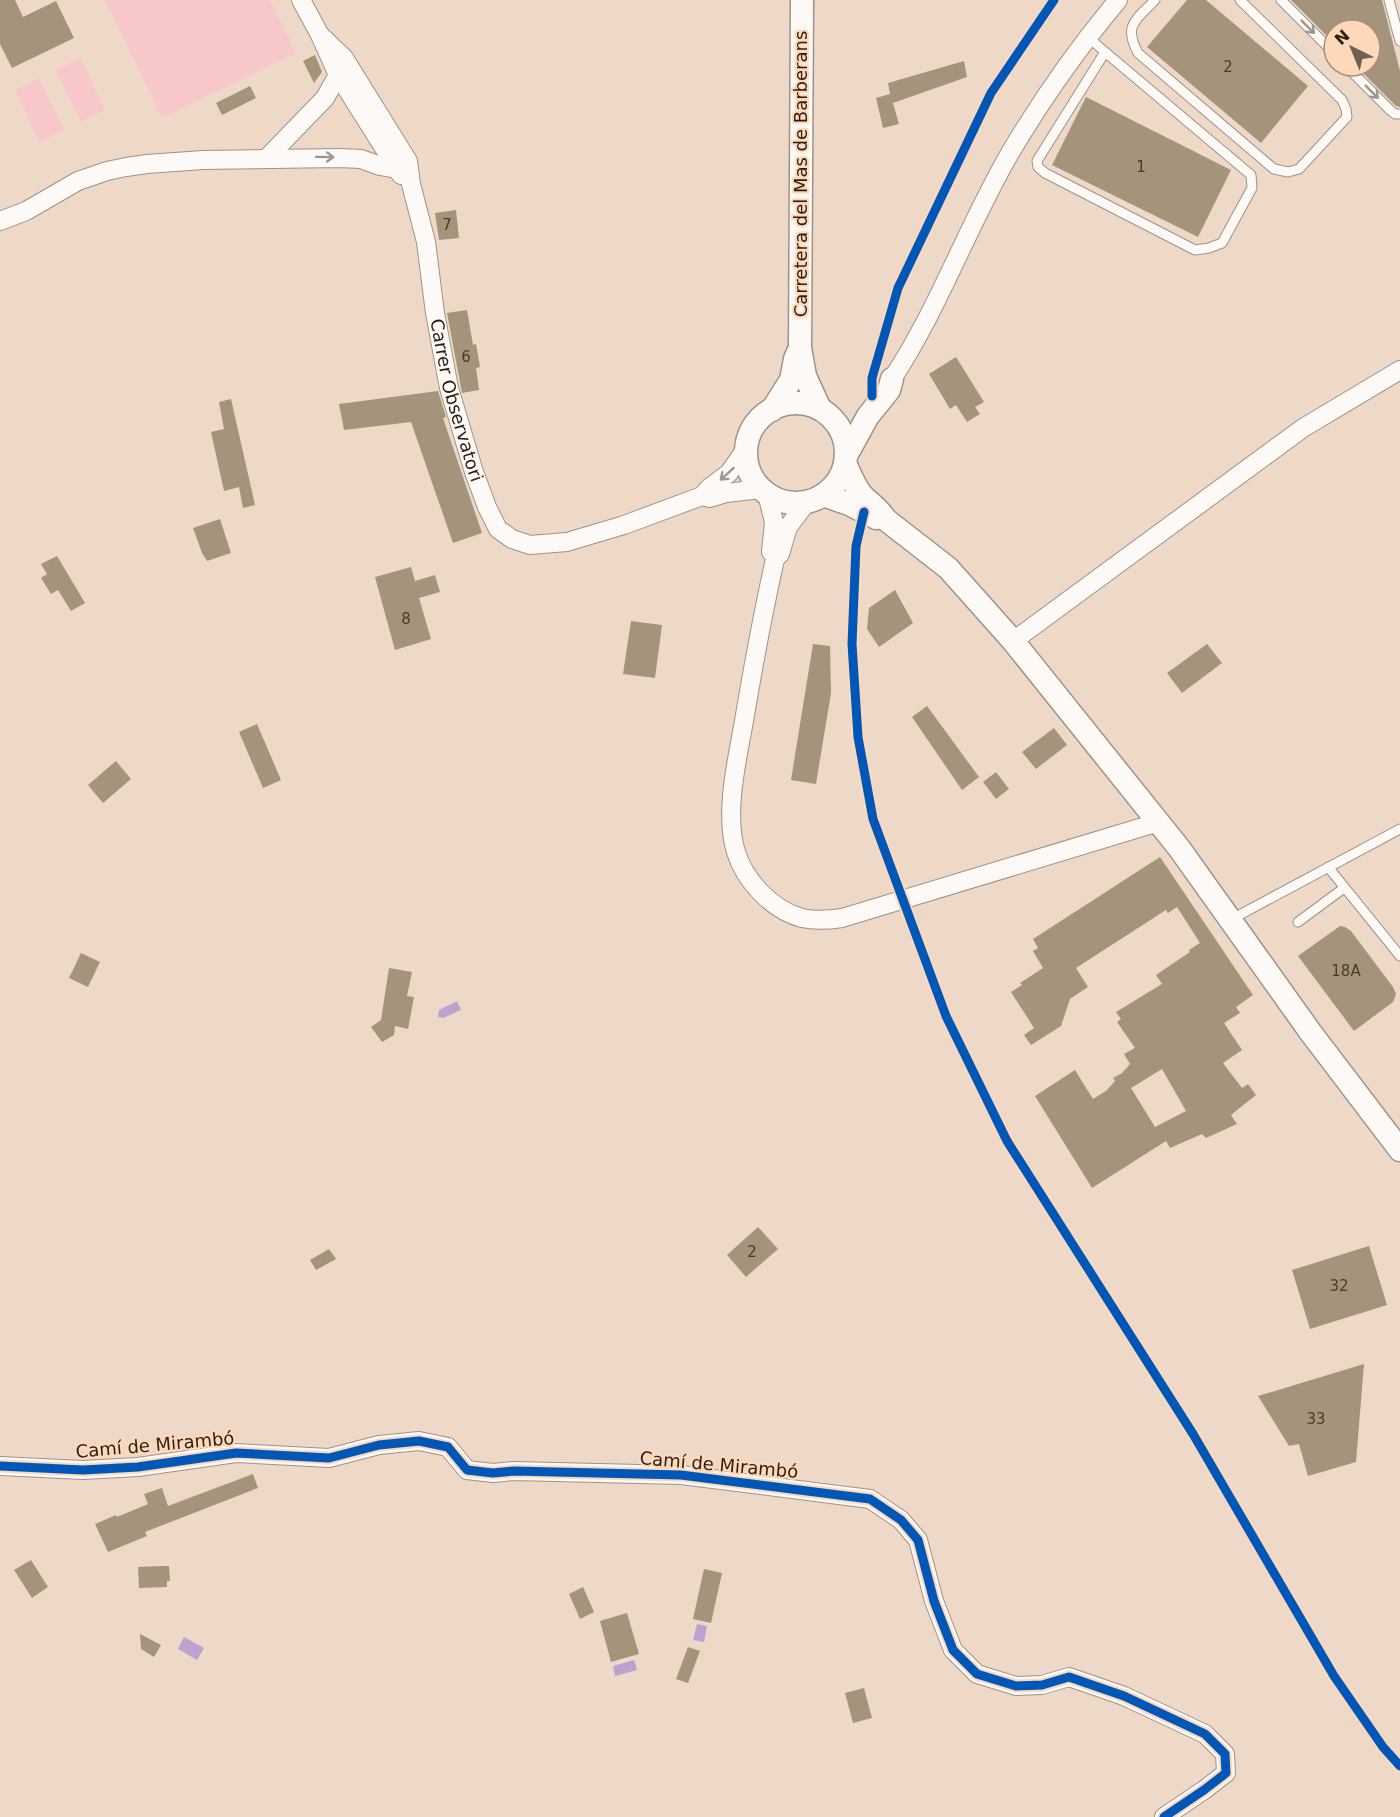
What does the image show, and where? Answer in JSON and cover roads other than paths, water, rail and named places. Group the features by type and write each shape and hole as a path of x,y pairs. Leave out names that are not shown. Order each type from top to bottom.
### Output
{"street":[{"name":"Carrer Observatori","path":"301,0 343,83 385,137 397,169 411,184 426,242 435,313 449,388 474,472 498,529 512,539 530,545 567,542 615,528 702,496"},
{"name":"Carretera del Mas de Barberans","path":"800,348 802,0"},
{"path":"1118,0 1052,86 1010,154 927,320 892,380 889,390 868,416 837,482 815,499 789,527 780,554 775,559 755,655 734,787 732,832 736,853 749,878 759,891 788,913 822,921 868,911 1159,822"},
{"path":"320,35 344,58 377,111 385,137 408,161 411,184"},
{"path":"266,159 329,93 343,83 356,89 362,104 377,111"},
{"path":"361,159 379,151 385,137"},
{"path":"0,221 26,211 78,181 107,171 147,164 174,161 308,157 361,159 397,169"},
{"path":"800,348 787,389 772,410 755,425 747,447 729,474 702,496 710,498 726,493 764,491 791,503 815,499 849,504 875,518 885,519"},
{"path":"800,348 805,376 824,412 842,433 846,460 856,487 885,519 948,568 1013,640 1159,822 1311,1033 1400,1150"},
{"path":"1013,640 1303,428 1400,370"},
{"path":"772,410 791,404 801,404 824,412 857,407 892,380"},
{"path":"747,447 749,470 764,491 774,522 771,553 775,559"},
{"name":"Camí de Mirambó","path":"0,1466 82,1470 138,1467 236,1453 328,1458 379,1445 419,1441 448,1447 467,1470 494,1473 514,1471 681,1475 870,1499 901,1520 918,1540 934,1601 953,1650 977,1674 1016,1686 1042,1686 1069,1677 1124,1696 1205,1734 1225,1754 1226,1773 1164,1817"}],"lane":[{"path":"1155,0 1132,24 1131,39 1138,52 1274,170 1288,172 1299,169 1347,117 1346,109 1342,100 1240,0"},
{"path":"1281,0 1322,41"},
{"path":"1389,0 1400,41"},
{"path":"1088,37 1251,175 1252,188 1222,243 1195,250 1045,173 1038,167 1037,160 1105,52"},
{"path":"1358,78 1390,110 1395,114 1400,114"},
{"path":"1230,920 1400,829"},
{"path":"1328,867 1400,956"},
{"path":"1298,922 1344,888"}]}
